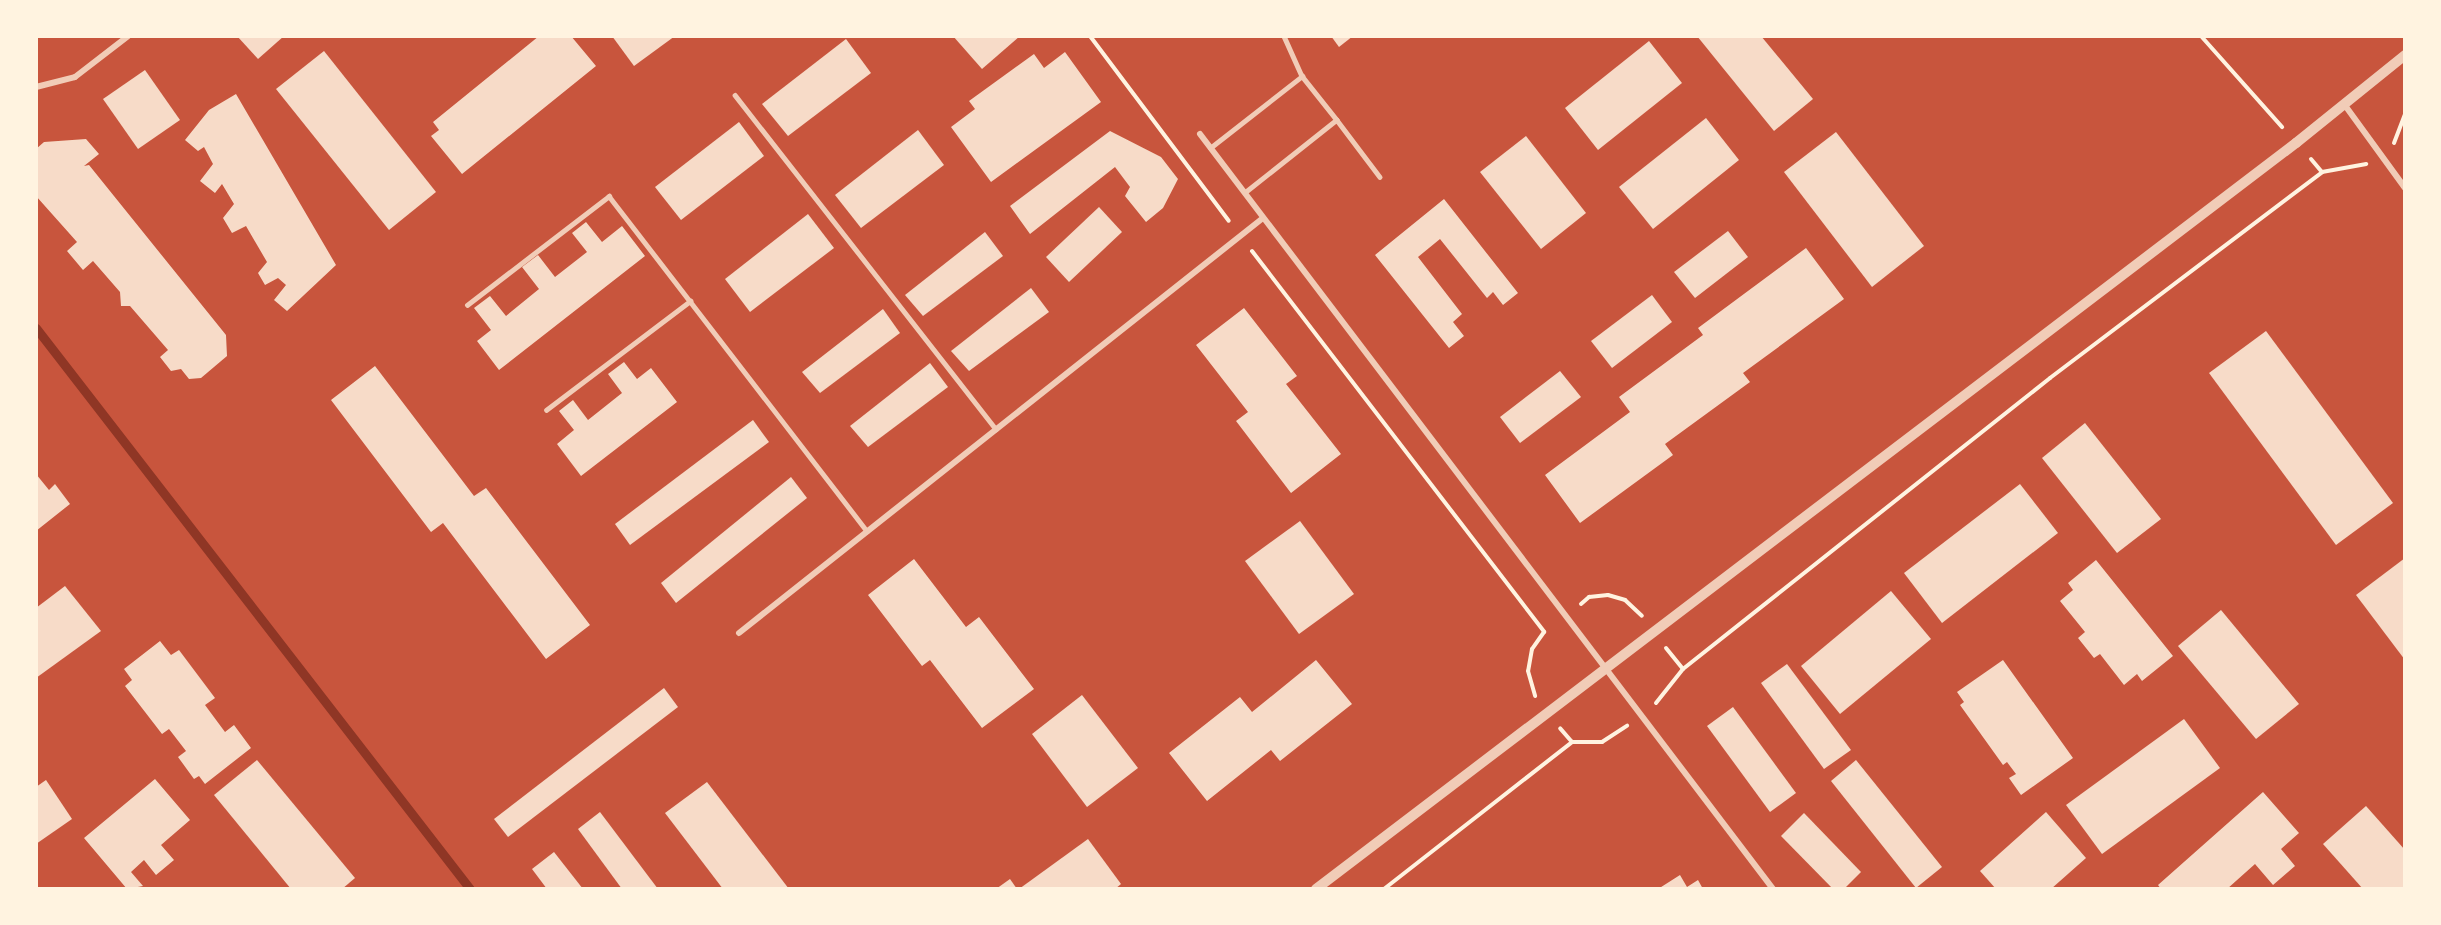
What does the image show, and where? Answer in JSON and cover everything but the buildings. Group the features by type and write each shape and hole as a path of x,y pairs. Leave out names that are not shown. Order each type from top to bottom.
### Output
{"street":[{"path":"36,87 75,77 128,36"},
{"path":"1316,889 2296,142 2405,55"},
{"path":"2343,104 2405,188"},
{"path":"1200,134 1567,614 1773,889"},
{"path":"739,633 1263,218"}],"lane":[{"path":"1284,36 1302,76 1380,177"},
{"path":"1210,148 1302,76"},
{"path":"735,95 996,429"},
{"path":"1245,193 1337,120"},
{"path":"467,305 609,196 867,531"},
{"path":"546,410 690,302"}],"path":[{"path":"1090,36 1240,236 1544,632"},
{"path":"2201,36 2322,172"},
{"path":"1384,889 1572,742 1602,742 1641,715 1683,669 2050,378 2322,172 2361,168 2398,140 2405,114"},
{"path":"1572,742 1532,692 1527,671 1532,649 1544,632 1589,597 1608,595 1625,600 1683,669"}],"waterway":[{"path":"36,328 470,889"}]}
